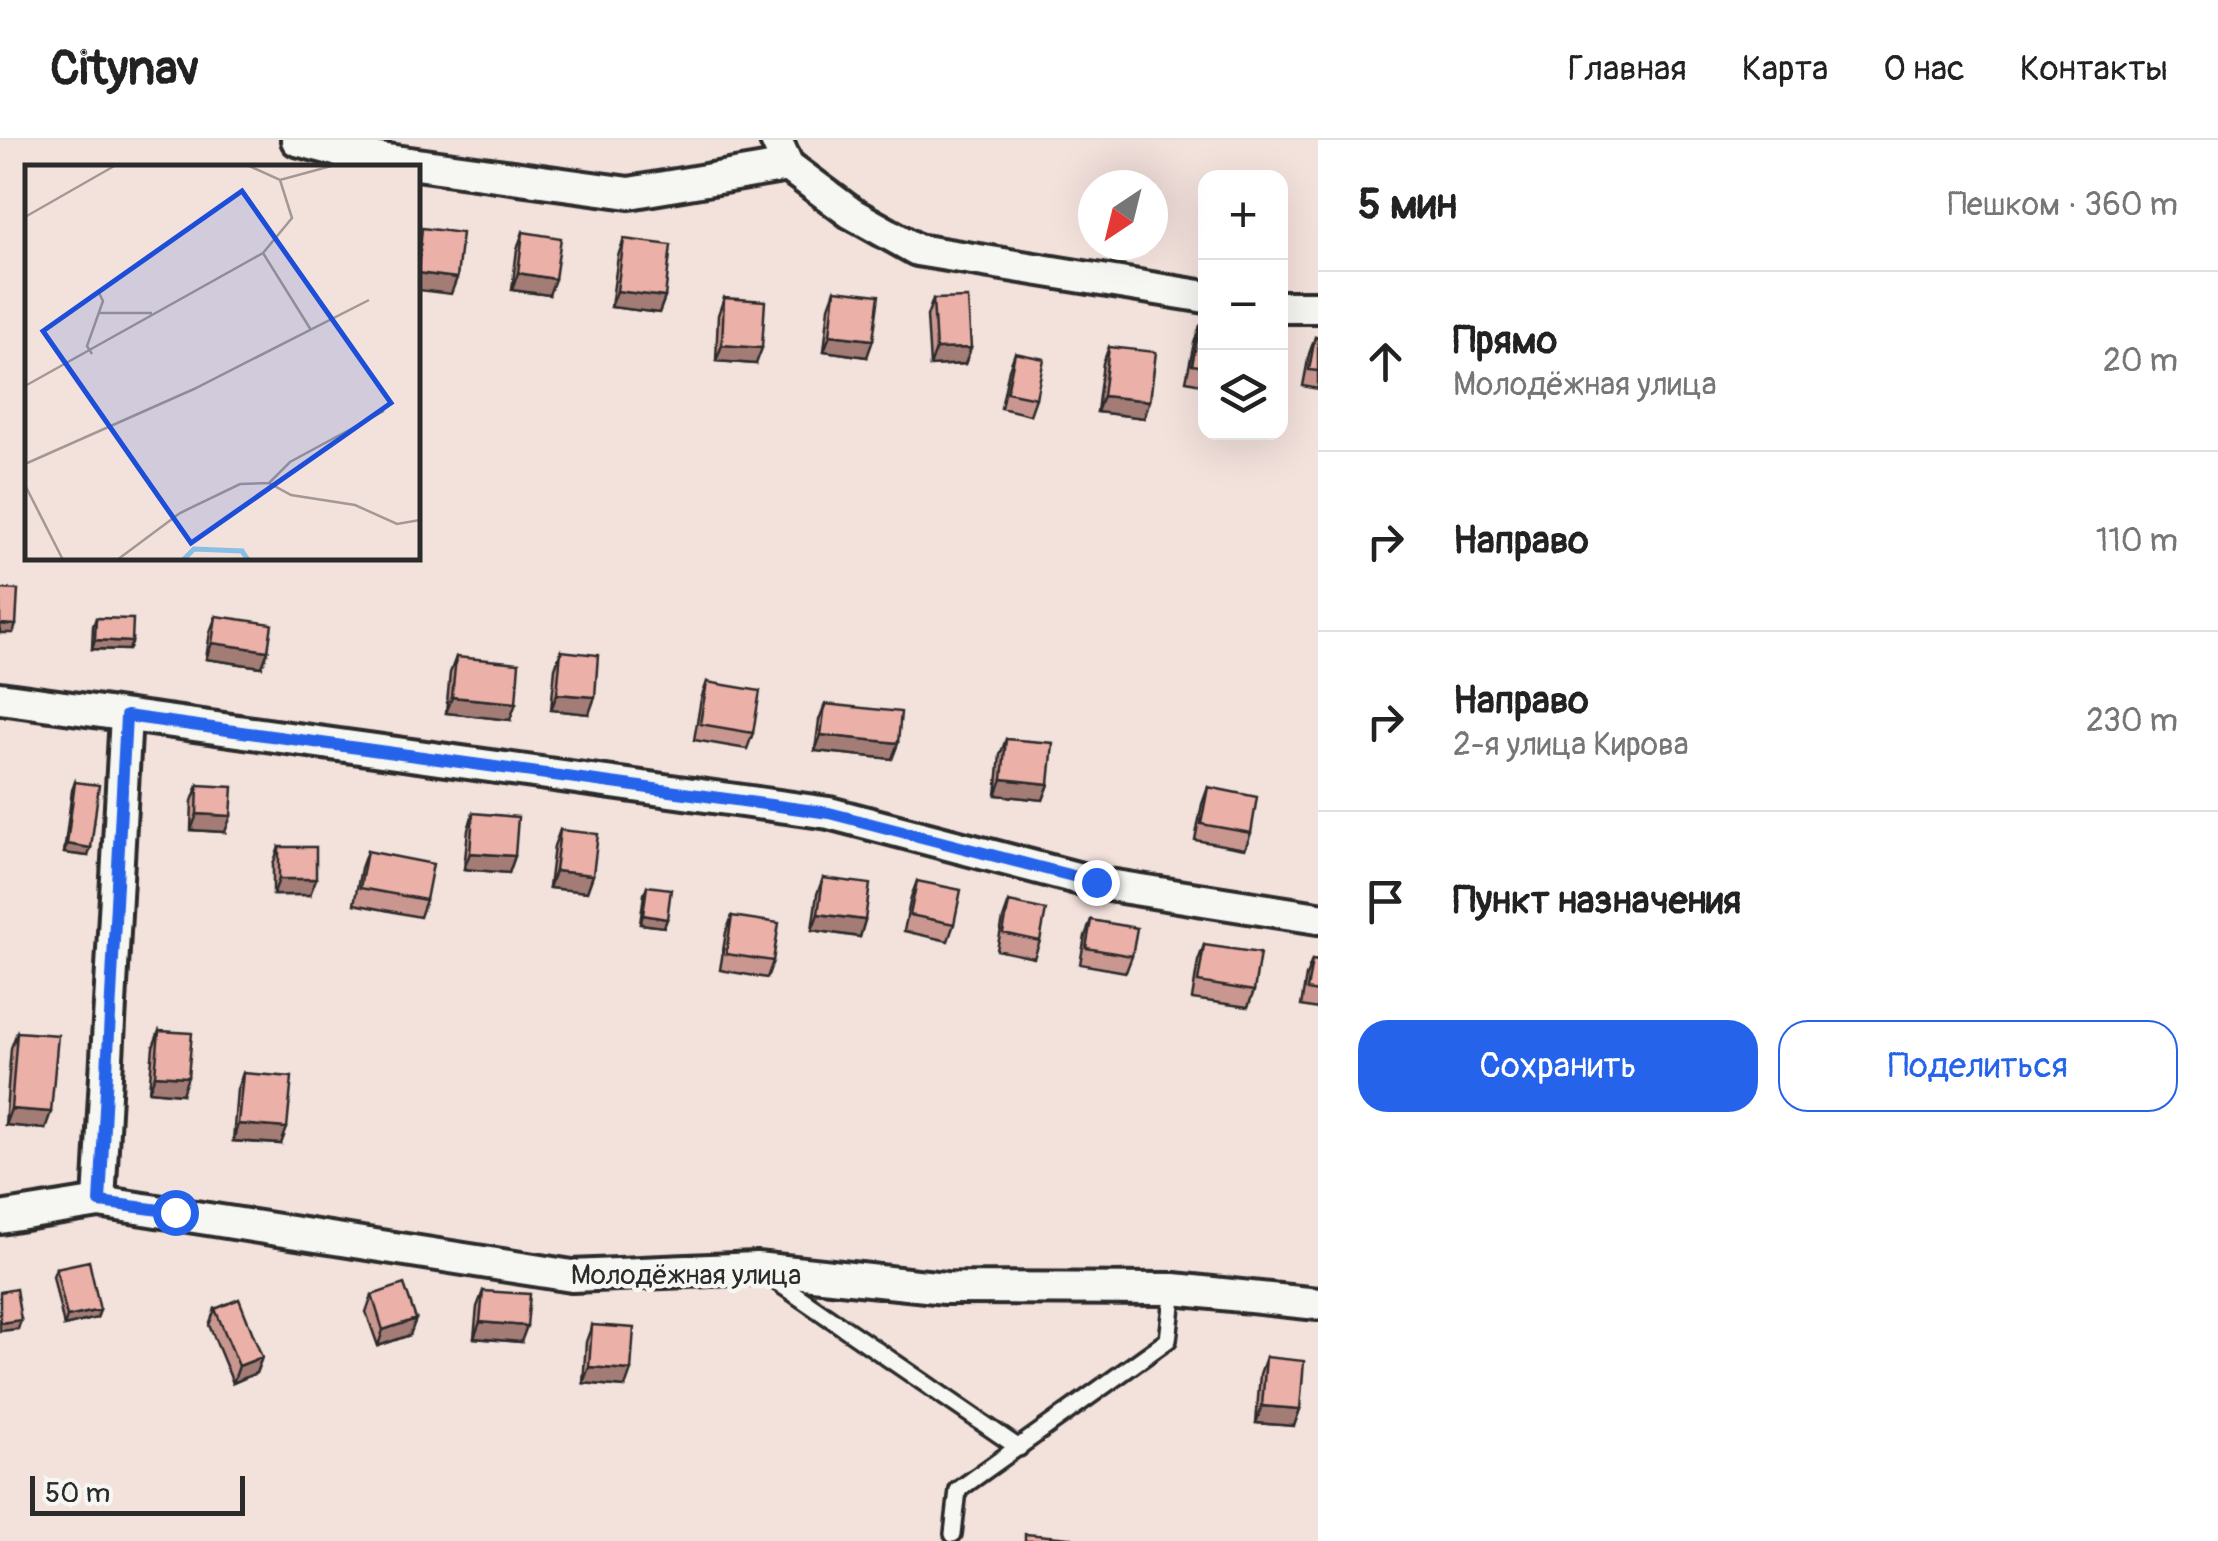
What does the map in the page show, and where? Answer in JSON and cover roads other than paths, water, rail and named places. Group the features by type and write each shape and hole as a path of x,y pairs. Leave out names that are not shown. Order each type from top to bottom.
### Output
{"street":[{"path":"298,140 358,156 629,192 782,153 851,214 917,250 1198,296"},
{"path":"1288,307 1318,307"},
{"path":"0,698 829,813 1096,882 1318,918"},
{"path":"100,1202 126,716"},
{"name":"Молодёжная улица","path":"0,1218 100,1202 572,1276 756,1268 945,1288 1174,1290 1318,1304"}],"lane":[{"path":"756,1268 1019,1448"},
{"path":"953,1534 958,1490 1168,1340 1174,1290"}]}
